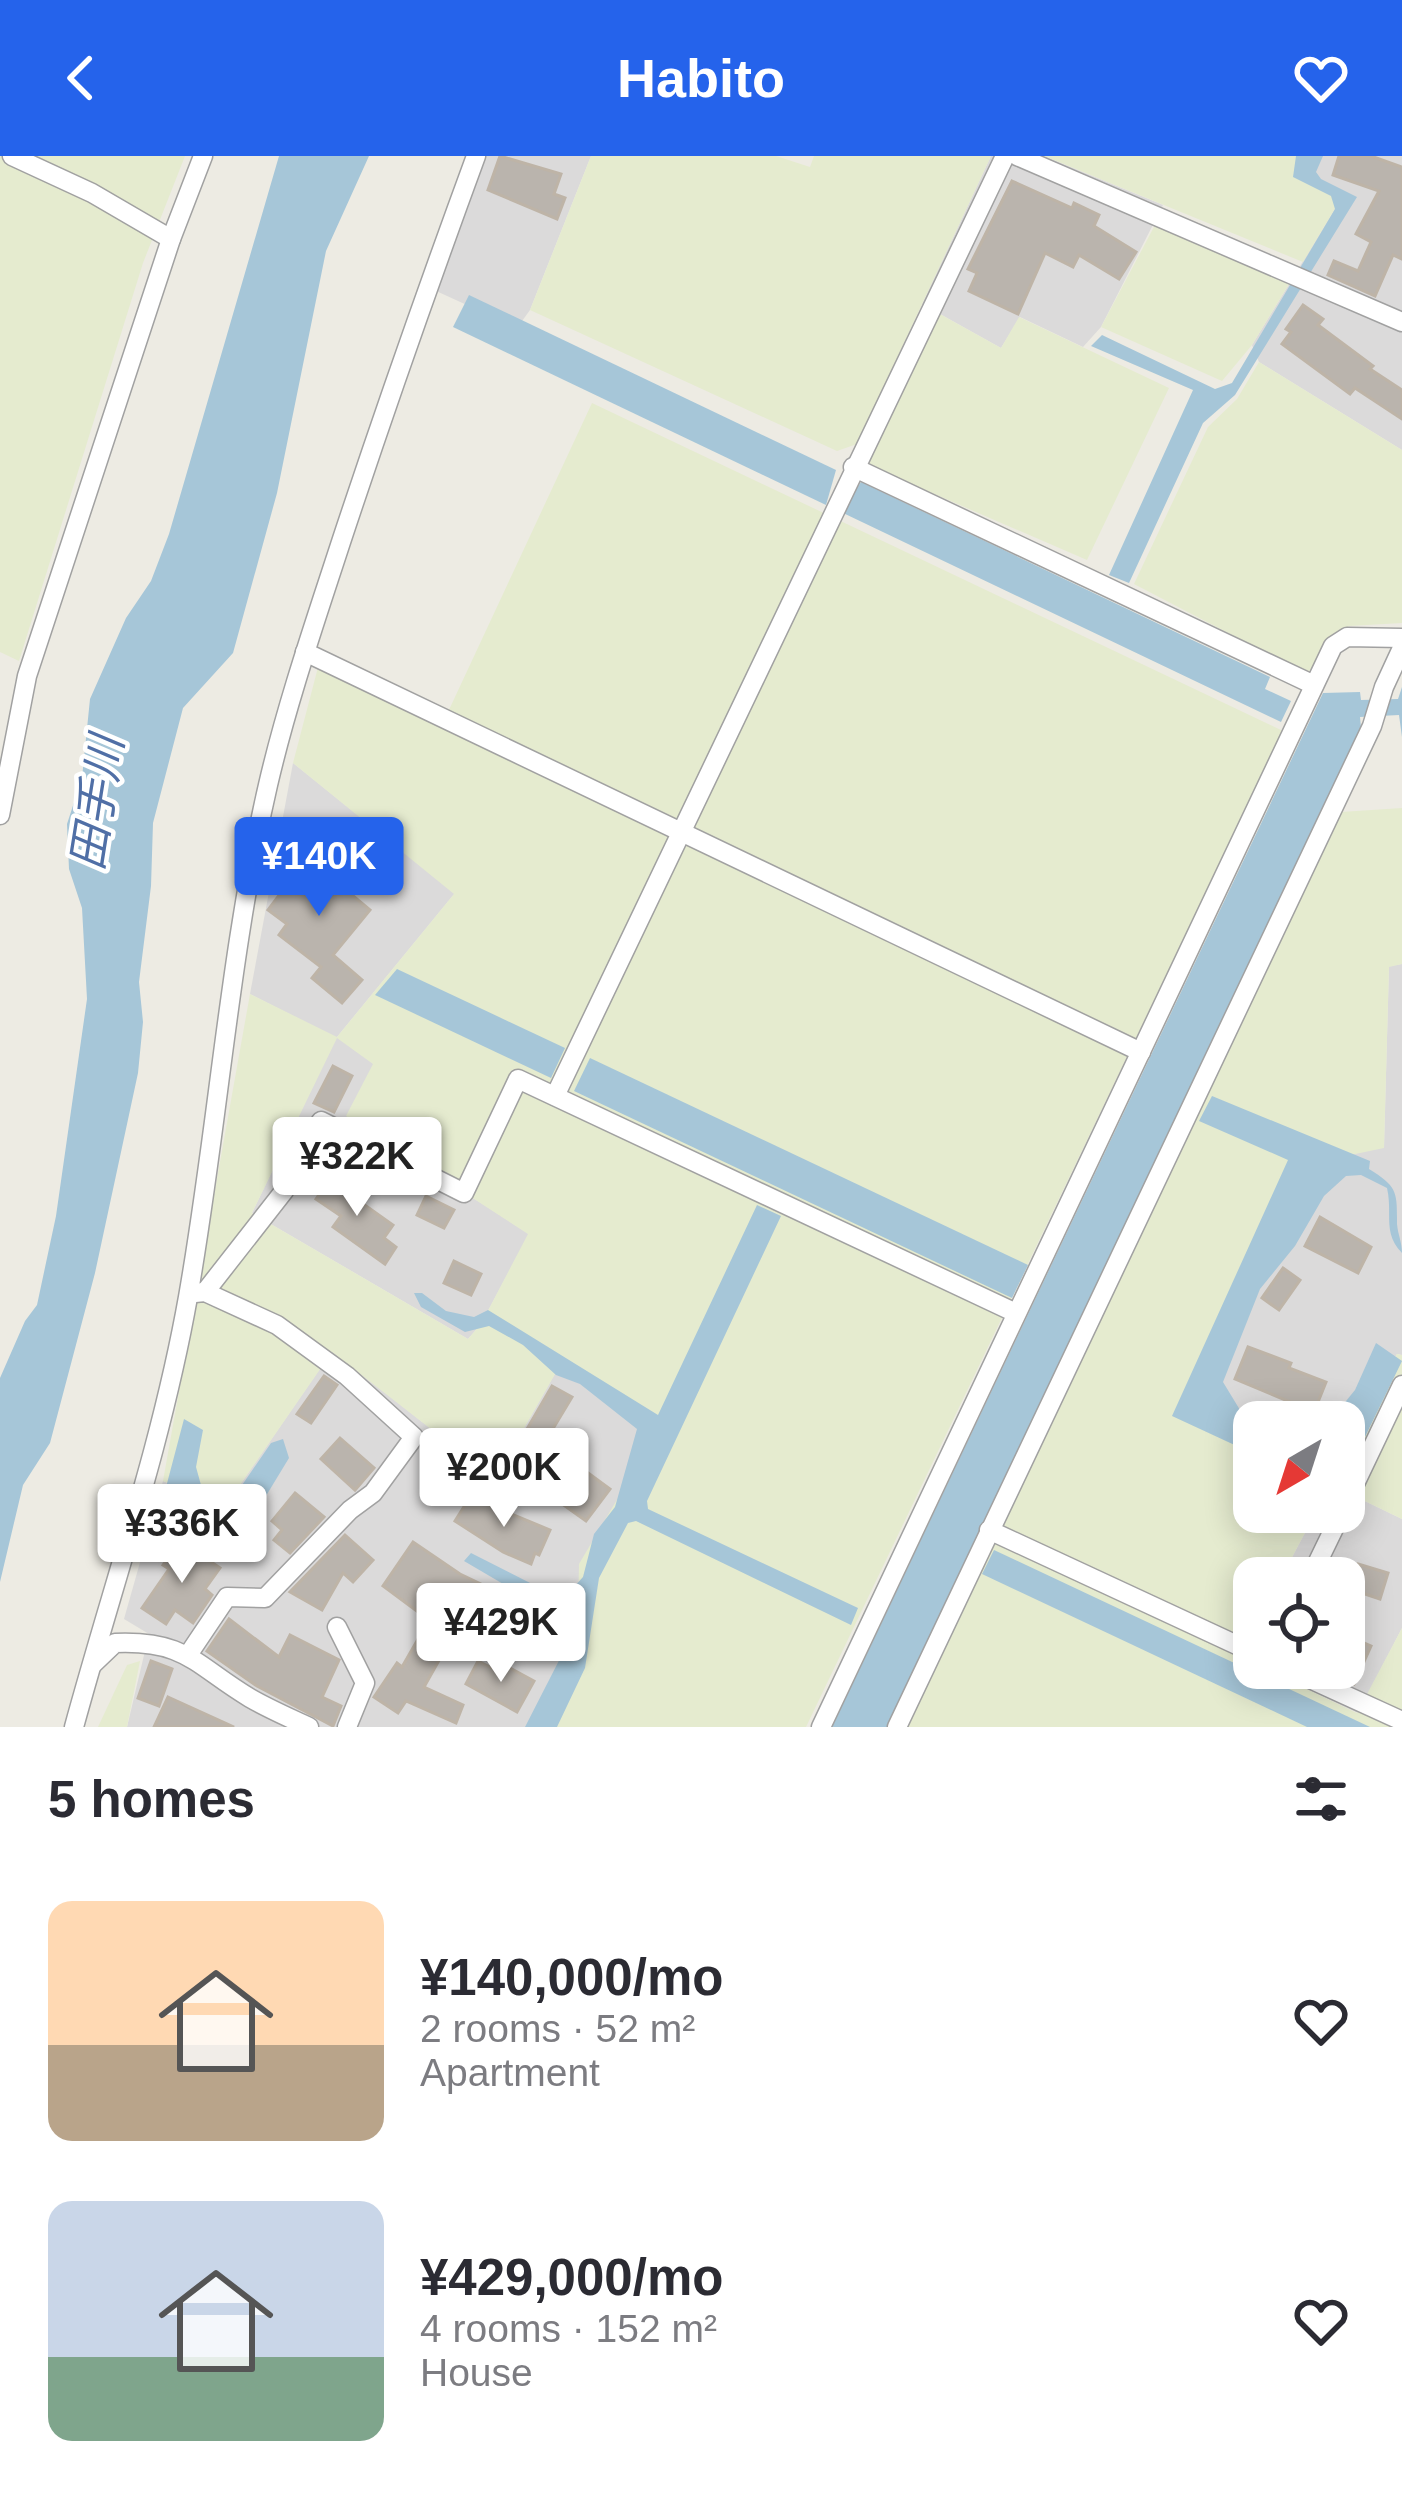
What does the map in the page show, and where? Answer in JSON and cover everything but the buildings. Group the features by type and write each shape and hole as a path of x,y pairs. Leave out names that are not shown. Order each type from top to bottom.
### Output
{"street":[{"path":"12,156 92,193 171,239"},
{"path":"0,815 27,676 202,156"},
{"path":"74,1727 197,1293 248,893 268,784 305,652 408,338 476,156"},
{"path":"555,1096 1005,156"},
{"path":"1018,156 1402,322"},
{"path":"854,467 1314,686"},
{"path":"821,1727 1333,646 1347,637 1402,638"},
{"path":"897,1727 1374,719 1402,649"},
{"path":"305,652 1141,1052"},
{"path":"197,1293 284,1191 321,1121 464,1193 518,1079 1016,1313"},
{"path":"188,1655 227,1598 265,1598 350,1510 373,1493 414,1437 346,1376 278,1325 197,1293"},
{"path":"1365,1463 1402,1385"},
{"path":"989,1530 1233,1643"},
{"path":"337,1627 365,1684 347,1727"},
{"path":"90,1667 115,1642 152,1642 188,1655 251,1699 309,1727"},
{"path":"1332,1689 1402,1721"}],"shaded area":[{"path":"483,156 591,156 530,310 517,328 434,290"},
{"path":"991,156 1044,156 1163,205 1101,327 1083,347 1020,317 1001,348 922,304"},
{"path":"1298,156 1402,156 1402,450 1259,362 1252,345 1342,197 1295,174"},
{"path":"293,763 455,893 337,1037 374,1064 347,1116 529,1234 481,1324 468,1339 252,1213 336,1038 250,994"},
{"path":"1402,964 1402,1355 1397,1354 1365,1407 1365,1401 1233,1401 1233,1413 1198,1398 1312,1163 1384,1147 1389,966"},
{"path":"332,1351 495,1479 558,1368 658,1430 577,1655 539,1727 127,1727 149,1634 124,1619 163,1481 224,1508"},
{"path":"1365,1501 1402,1519 1402,1628 1358,1713 1307,1689 1365,1689 1365,1557 1292,1557 1305,1533 1365,1533"}],"green space":[{"path":"0,156 185,156 143,263 19,661 0,652"},
{"path":"591,156 776,156 810,167 814,156 991,156 857,444 837,451 530,310"},
{"path":"1044,156 1298,156 1296,174 1342,197 1303,262"},
{"path":"1155,225 1289,284 1252,345 1222,381 1101,327"},
{"path":"938,313 1001,348 1019,317 1169,388 1087,560 872,467 866,458"},
{"path":"1259,362 1402,450 1402,623 1349,626 1329,638 1314,668 1305,673 1134,584 1208,427 1237,399"},
{"path":"592,403 1283,731 806,1727 539,1727 577,1655 579,1564 658,1430 558,1369 495,1479 332,1352 224,1508 163,1481 250,994 337,1037 454,894 293,763 322,652 448,712","holes":["337,1038 373,1064 346,1116 528,1234 481,1324 468,1339 252,1213"]},
{"path":"1402,808 1402,964 1389,967 1384,1148 1312,1163 1198,1398 1233,1416 1233,1533 1305,1533 1292,1557 1233,1557 1233,1689 1306,1689 1357,1713 1402,1628 1402,1727 905,1727 1341,812"},
{"path":"1397,1354 1402,1355 1402,1519 1365,1501 1365,1407"},
{"path":"140,1661 127,1727 98,1727 127,1665"}],"water":[{"name":"田手川","path":"279,156 369,156 326,251 277,493 233,653 183,708 153,823 139,982 143,1022 138,1073 95,1273 50,1443 23,1485 0,1582 0,1378 37,1305 56,1216 87,999 82,908 69,869 67,824 82,778 90,699 126,618 151,581 169,534"},
{"path":"1296,156 1323,156 1316,172 1321,179 1357,197 1235,395 1203,423 1129,583 1109,575 1193,390 1091,346 1102,335 1215,389 1232,383 1335,209 1331,196 1293,177"},
{"path":"469,295 836,470 826,505 453,327"},
{"path":"861,482 1270,677 1265,689 1291,701 1281,722 841,512"},
{"path":"1402,687 1402,737 1399,715 1360,717 1361,728 887,1727 832,1727 1323,693 1360,692 1361,700 1398,699"},
{"path":"397,969 565,1048 551,1078 375,995"},
{"path":"590,1058 1028,1265 1012,1298 574,1091"},
{"path":"1212,1096 1370,1161 1369,1169 1391,1186 1397,1204 1402,1253 1390,1230 1387,1188 1361,1175 1346,1176 1324,1196 1295,1246 1260,1289 1223,1382 1235,1401 1233,1444 1172,1416 1288,1160 1199,1121"},
{"path":"757,1205 781,1216 647,1501 648,1509 858,1608 851,1625 636,1521 628,1523 599,1578 585,1668 557,1727 525,1727 569,1641 558,1616 464,1561 471,1553 536,1586 572,1589 583,1577 594,1534 615,1507 637,1429 580,1384 556,1375 523,1345 489,1326 465,1332 421,1307 414,1293 422,1293 446,1311 474,1317 488,1310 658,1415"},
{"path":"1376,1343 1402,1361 1365,1437 1365,1401 1346,1401"},
{"path":"184,1419 203,1430 196,1467 204,1496 229,1504 271,1443 283,1439 289,1458 255,1514 263,1547 242,1544 228,1550 165,1491"},
{"path":"994,1550 1233,1663 1233,1689 1289,1689 1370,1727 1307,1727 982,1574"}]}
